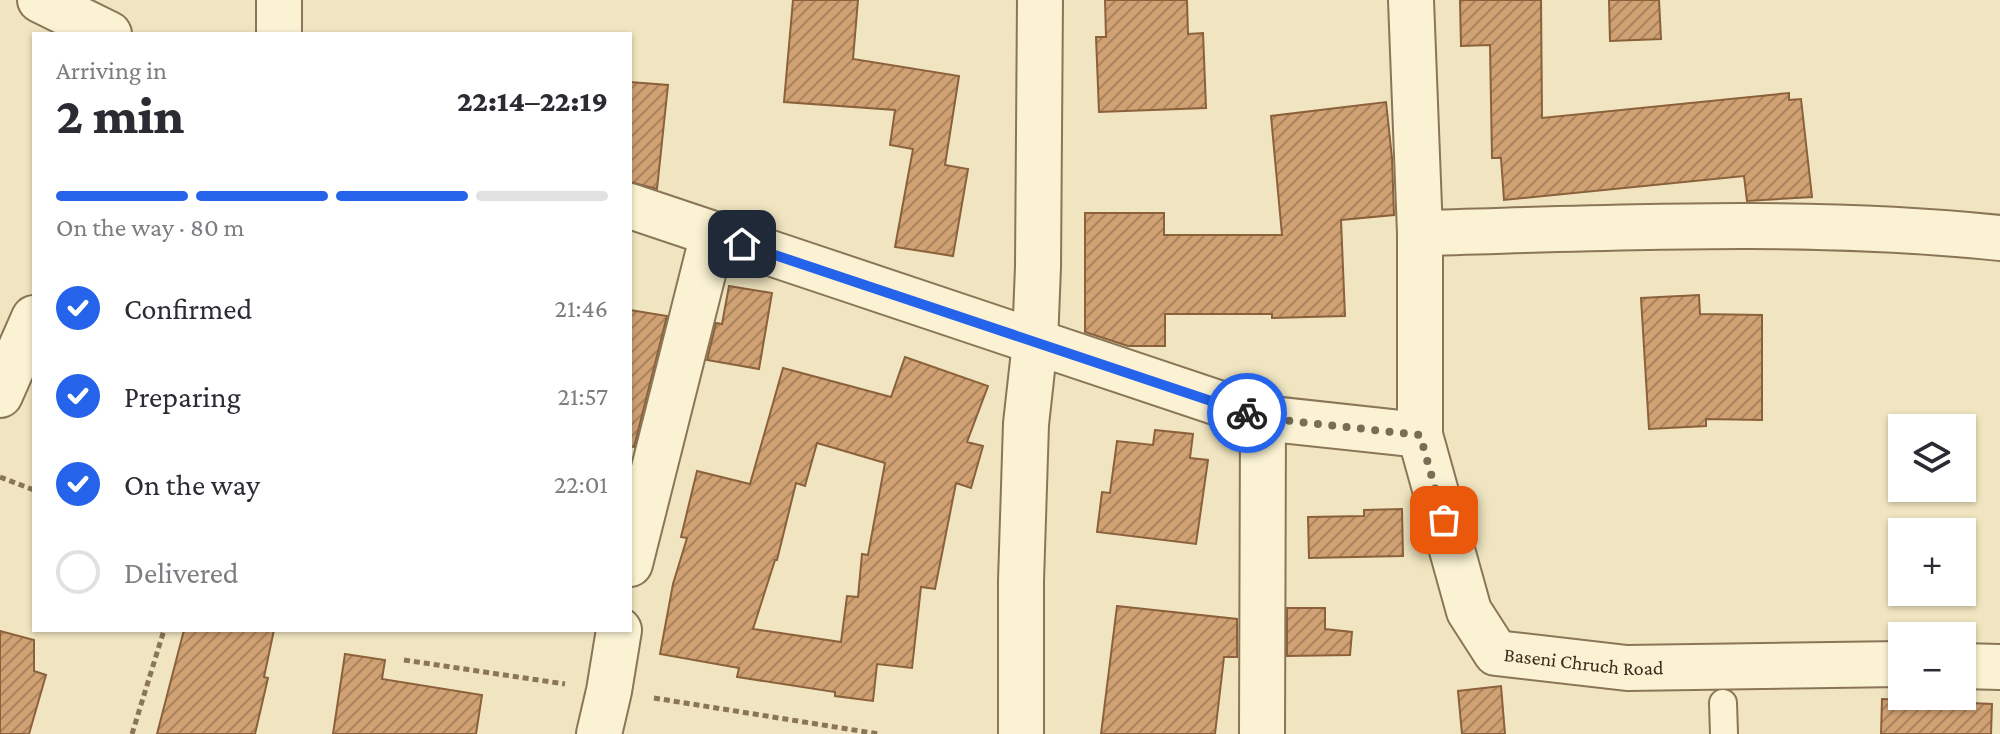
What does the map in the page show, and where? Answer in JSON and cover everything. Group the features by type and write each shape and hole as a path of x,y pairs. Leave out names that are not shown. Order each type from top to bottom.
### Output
{"street":[{"path":"40,0 105,32"},
{"path":"279,0 279,32"},
{"path":"1021,734 1021,581 1026,424 1035,343 1040,0"},
{"path":"632,207 1263,418 1420,435 1420,233 1411,0"},
{"path":"1420,233 1758,225 2000,238"},
{"path":"632,556 713,234"},
{"path":"0,395 32,323"},
{"path":"1262,734 1263,418"},
{"name":"Baseni Chruch Road","path":"1420,435 1469,611 1496,653 1627,668 1888,664"},
{"path":"599,734 619,632"},
{"path":"1976,666 2000,667"}],"lane":[{"path":"1723,703 1724,734"}],"path":[{"path":"0,477 32,489"},
{"path":"132,734 163,632"}],"building":[{"path":"793,0 858,0 853,59 959,76 945,165 968,169 953,256 895,247 913,149 890,145 895,110 784,102"},
{"path":"1105,0 1187,0 1188,34 1203,33 1206,108 1099,112 1096,37 1106,37"},
{"path":"1460,0 1541,0 1542,118 1789,93 1789,100 1801,99 1812,197 1747,201 1744,176 1504,200 1501,158 1492,158 1490,45 1461,46"},
{"path":"1609,0 1659,0 1661,39 1610,41"},
{"path":"632,82 668,85 657,189 632,183"},
{"path":"1386,102 1394,215 1341,220 1345,316 1272,318 1272,314 1165,314 1165,346 1128,346 1085,332 1085,213 1164,213 1164,235 1282,235 1271,116"},
{"path":"729,286 772,293 759,369 707,360 716,323 722,324"},
{"path":"1699,295 1700,314 1762,315 1762,420 1706,419 1706,426 1649,429 1641,298"},
{"path":"632,310 667,316 632,446"},
{"path":"905,357 988,386 967,442 983,446 971,488 956,483 935,589 921,587 912,668 877,664 873,701 737,677 739,668 660,654 673,584 687,538 681,537 697,471 750,484 783,368 891,397","holes":["817,443 885,463 868,555 862,554 858,597 847,596 841,642 753,629 777,560 796,483 805,486"]},
{"path":"1155,430 1193,434 1190,458 1208,460 1196,544 1097,532 1102,492 1110,493 1117,441 1153,445"},
{"path":"1402,509 1403,556 1309,558 1308,517 1364,516 1364,510"},
{"path":"1117,606 1237,619 1237,657 1224,657 1215,734 1101,734"},
{"path":"1287,608 1325,608 1325,629 1352,632 1350,655 1287,656"},
{"path":"0,631 34,640 34,671 46,675 29,734 0,734"},
{"path":"183,632 274,632 264,677 268,678 255,734 157,734"},
{"path":"345,654 385,660 382,679 482,695 476,734 333,734"},
{"path":"1501,686 1505,734 1462,734 1458,691"},
{"path":"1882,699 1888,699 1888,710 1976,710 1976,703 1992,704 1991,734 1881,734"}],"way so far":[{"path":"1247,413 1263,418 1420,435 1444,520"}],"route":[{"path":"742,244 1247,413"}]}
